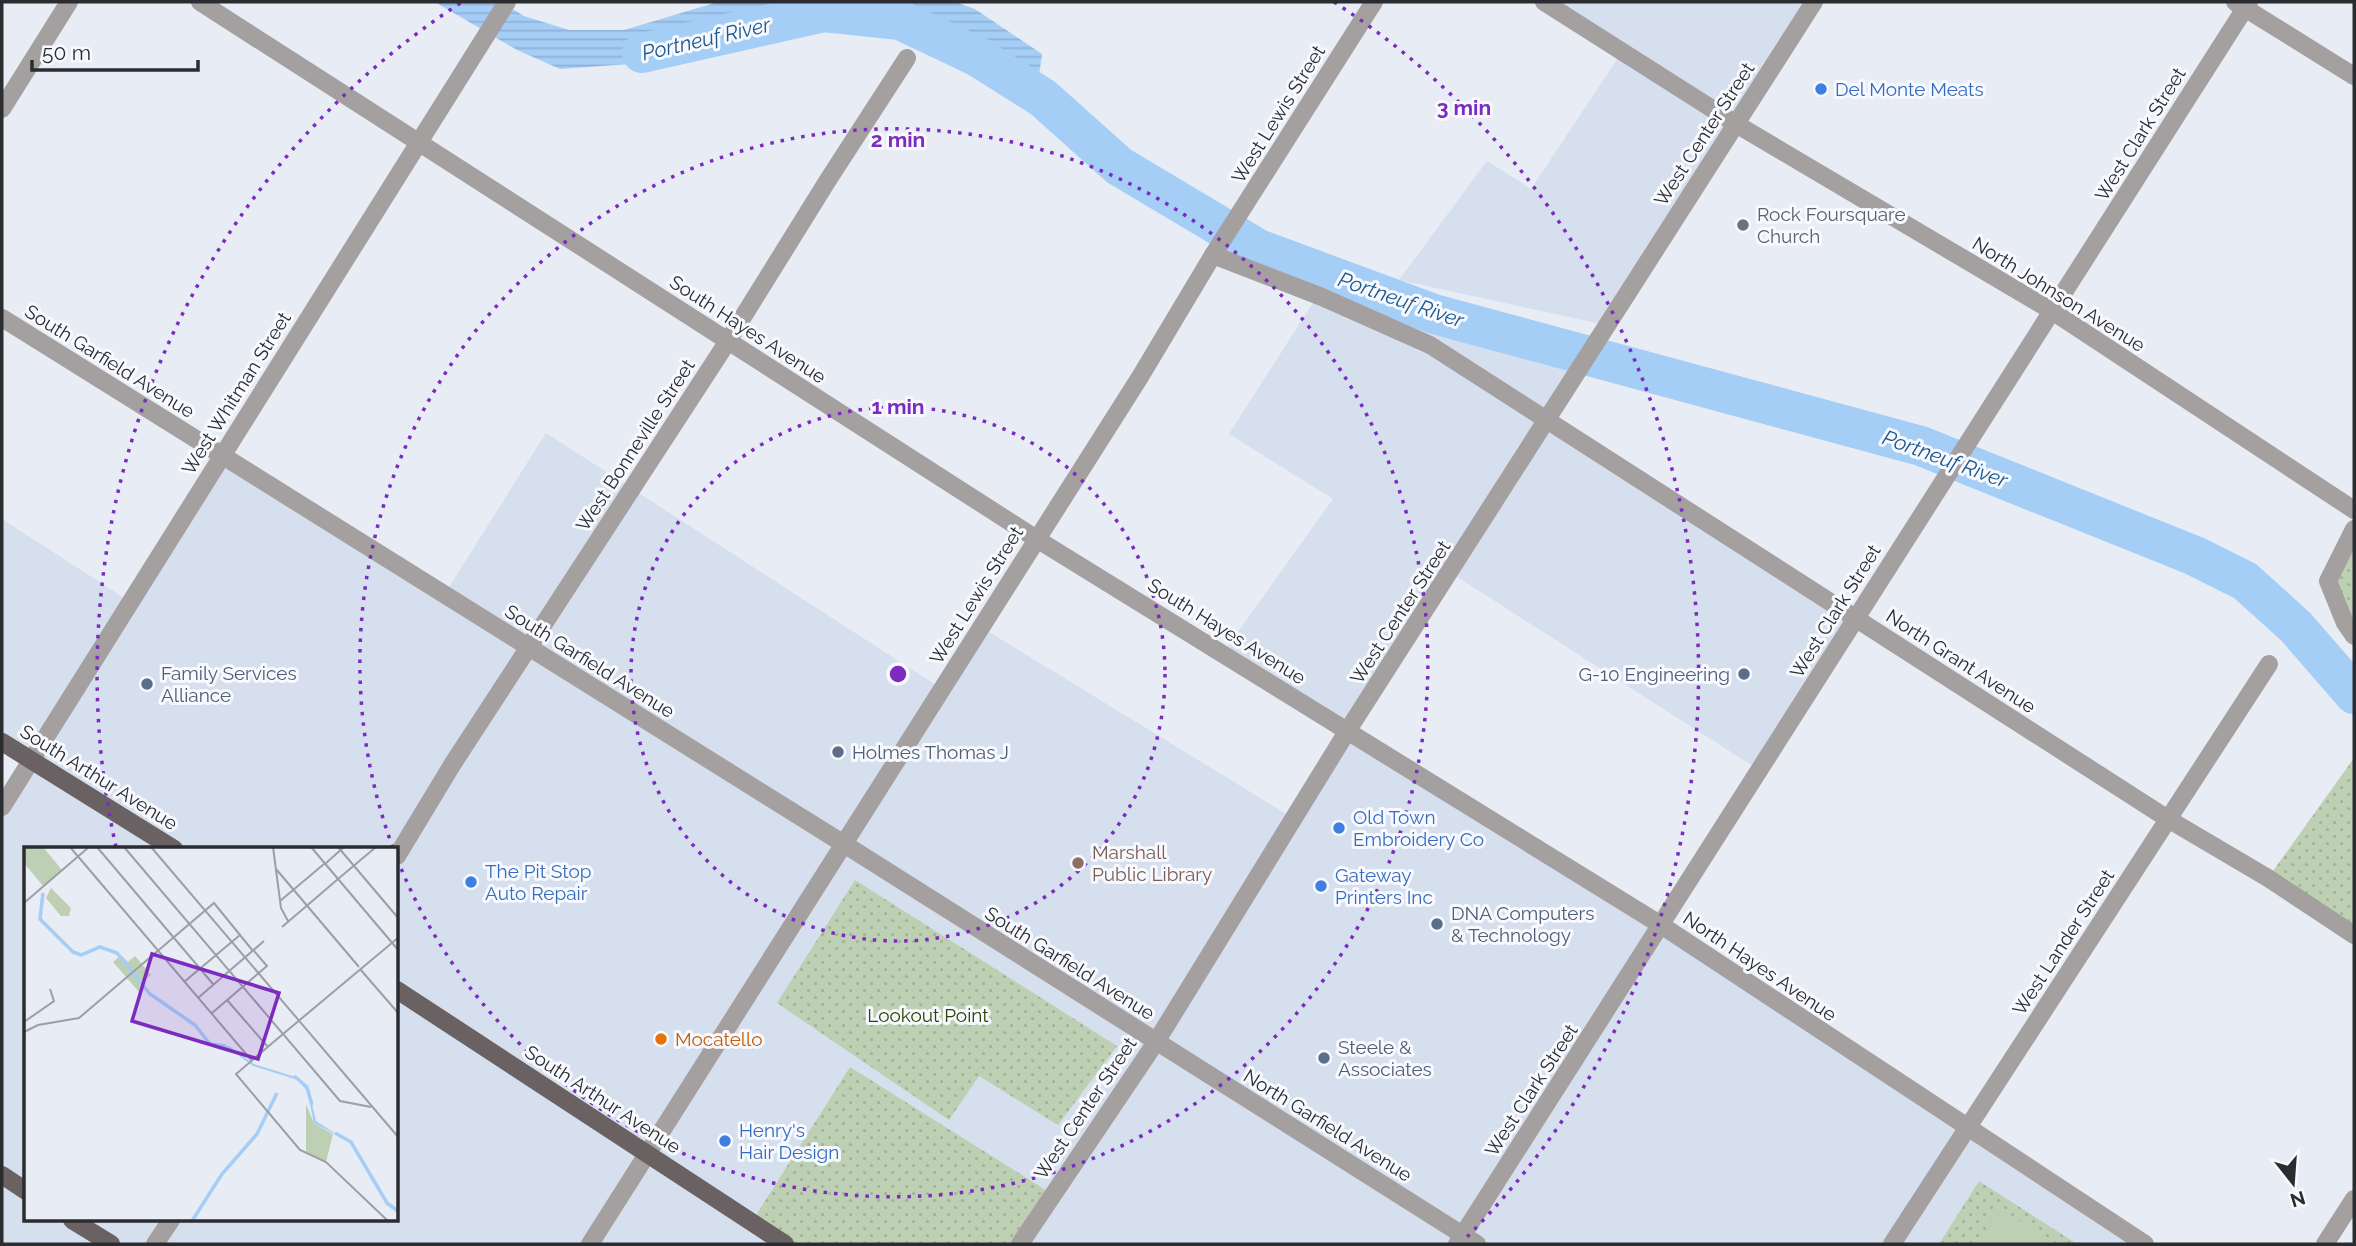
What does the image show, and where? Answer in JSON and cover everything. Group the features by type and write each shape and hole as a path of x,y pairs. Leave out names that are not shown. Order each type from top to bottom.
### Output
{"main road":[{"name":"South Arthur Avenue","path":"2,742 171,847"},
{"name":"South Arthur Avenue","path":"399,991 785,1244"},
{"path":"2,1175 24,1190"},
{"path":"75,1222 111,1244"}],"street":[{"path":"2,108 69,2"},
{"name":"South Hayes Avenue","path":"200,2 1035,538 1348,730"},
{"name":"West Whitman Street","path":"2,807 507,2"},
{"name":"West Lewis Street","path":"590,1244 1035,538 1140,377 1213,255 1374,2"},
{"name":"North Johnson Avenue","path":"1544,2 1736,124 2052,311 2354,510"},
{"name":"West Center Street","path":"1020,1244 1156,1042 1348,730 1451,573 1545,420 1814,2"},
{"path":"2243,4 2354,76"},
{"name":"West Clark Street","path":"1466,1241 1661,925 2052,311 2243,4"},
{"name":"West Bonneville Street","path":"399,853 452,765 728,341 907,58"},
{"name":"North Grant Avenue","path":"1213,255 1322,297 1430,345 2354,935"},
{"name":"South Garfield Avenue","path":"2,318 1156,1042"},
{"path":"2354,529 2329,581 2345,622 2354,636"},
{"name":"West Lander Street","path":"1892,1244 2269,664"},
{"name":"North Hayes Avenue","path":"1348,730 1452,798 1661,925 2144,1244"},
{"name":"North Garfield Avenue","path":"1156,1042 1466,1241"},
{"path":"2325,1244 2354,1199"},
{"path":"155,1244 170,1222"}],"shaded area":[{"path":"1544,2 1815,2 1606,325 1399,280 1487,161 1531,189 1622,52"},
{"path":"1325,284 1575,373 1546,419 1855,618 1759,770 1451,573 1349,729 2147,1244 2,1244 2,807 31,760 2,742 2,519 129,601 221,455 444,595 546,433 942,689 981,627 1293,818 1348,730 1223,653 1333,499 1229,434"}],"green space":[{"path":"2354,529 2354,636 2328,581"},
{"path":"2354,758 2354,935 2268,878"},
{"name":"Lookout Point","path":"855,880 1117,1046 1058,1125 979,1076 949,1120 777,1003"},
{"path":"850,1067 1052,1194 1020,1244 785,1244 751,1223"},
{"path":"1979,1181 2077,1244 1939,1244"},
{"path":"1999,1208 2057,1244 1986,1244 1979,1240"}],"water":[{"path":"435,2 501,2 524,16 569,30 624,30 718,2 830,2 749,13 670,54 630,64 560,69 517,50"},
{"path":"841,2 955,2 975,9 1042,54 1036,98 940,24"}],"waterway":[{"name":"Portneuf River","path":"642,53 824,12 900,20 978,57 1043,98 1119,166 1258,249 1434,314 1921,446 2195,556 2245,581 2296,627 2354,694"}],"place":[{"name":"Del Monte Meats","path":"1821,89"},
{"name":"Rock Foursquare Church","path":"1743,225"},
{"name":"G-10 Engineering","path":"1744,674"},
{"name":"Family Services Alliance","path":"147,684"},
{"name":"Holmes Thomas J","path":"838,752"},
{"name":"Old Town Embroidery Co","path":"1339,828"},
{"name":"Marshall Public Library","path":"1078,863"},
{"name":"The Pit Stop Auto Repair","path":"471,882"},
{"name":"Gateway Printers Inc","path":"1321,886"},
{"name":"DNA Computers & Technology","path":"1437,924"},
{"name":"Mocatello","path":"661,1039"},
{"name":"Steele & Associates","path":"1324,1058"},
{"name":"Henry's Hair Design","path":"725,1141"}]}
